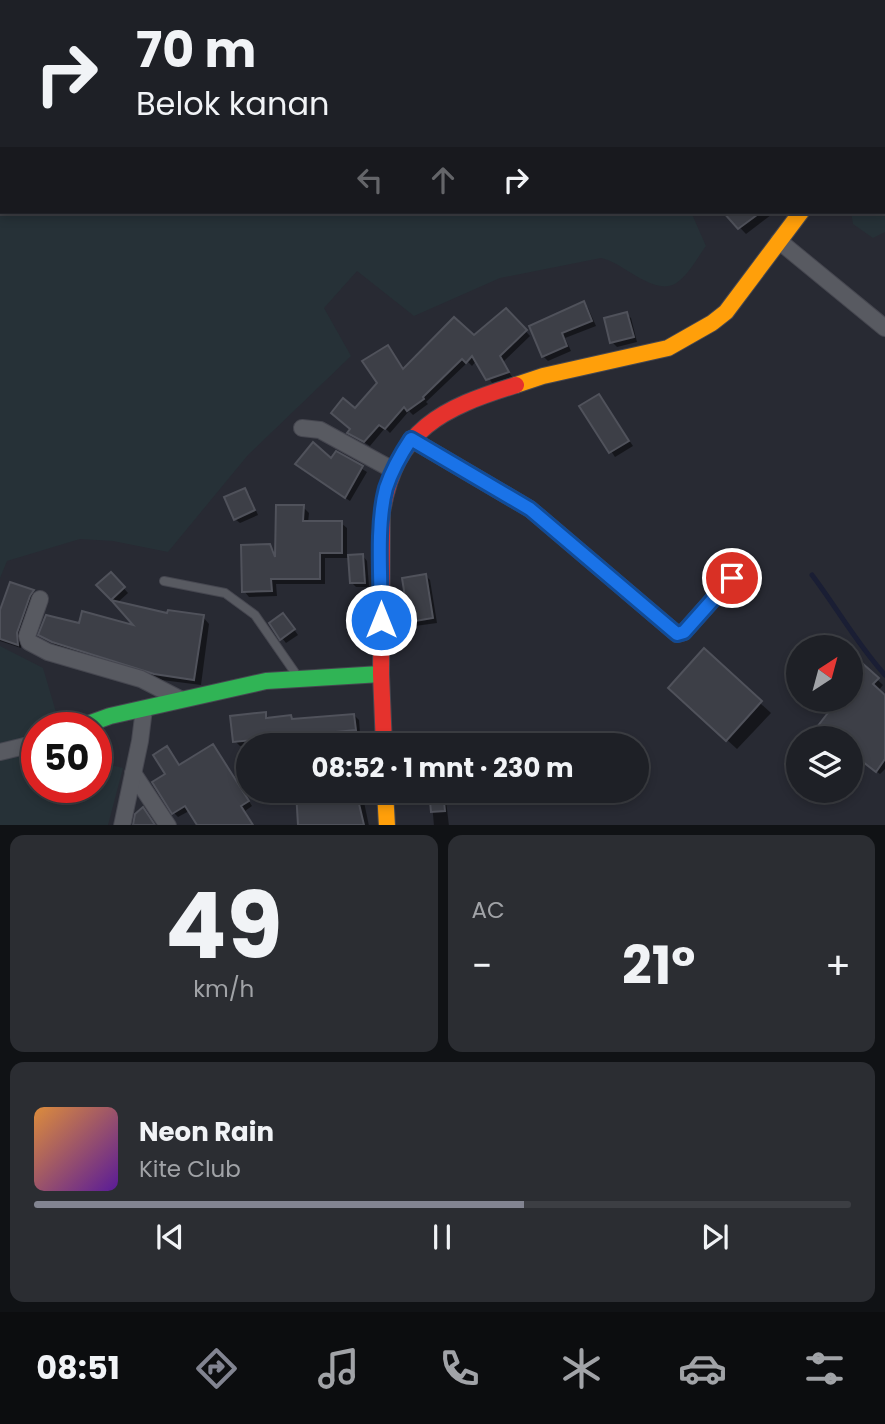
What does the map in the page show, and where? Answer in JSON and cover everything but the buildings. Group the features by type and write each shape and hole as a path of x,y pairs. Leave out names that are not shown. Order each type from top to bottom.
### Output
{"main road":[{"path":"383,733 382,512 386,488 393,470 411,439 442,414 481,396 543,376 668,348 712,323 726,312 799,214"},
{"path":"411,439 530,509 677,634 684,632 732,578"},
{"path":"112,716 266,681 381,674"},
{"path":"386,803 387,825"}],"street":[{"path":"779,241 885,328"},
{"path":"302,428 320,430 393,470"},
{"path":"40,598 27,636 29,642 48,652 141,679 180,699"},
{"path":"122,825 144,709"},
{"path":"0,752 21,747"},
{"path":"133,773 168,825"}],"lane":[{"path":"164,581 225,593 255,615 300,679"}],"shaded area":[{"path":"0,214 692,214 706,246 687,273 670,286 651,283 601,258 500,278 414,316 357,271 324,308 351,356 248,455 168,552 113,541 80,539 7,561 0,578"},
{"path":"851,214 885,214 885,232 873,238 853,224"},
{"path":"0,646 43,668 56,712 21,712 21,803 112,803 112,765 123,768 108,825 0,825"}],"waterway":[{"path":"812,575 885,675"}],"traffic: fast":[{"path":"112,716 266,681 381,674"}],"traffic: slow":[{"path":"516,385 543,376 668,348 712,323 726,312 800,214"},
{"path":"386,803 387,825"}],"traffic: jam":[{"path":"383,733 382,512 398,460 411,441 445,413 516,385"},
{"path":"411,439 530,509 677,634 684,632 732,578"}],"route":[{"path":"381,620 382,512 386,488 397,461 411,439 530,509 677,634 684,632 732,578"}]}
